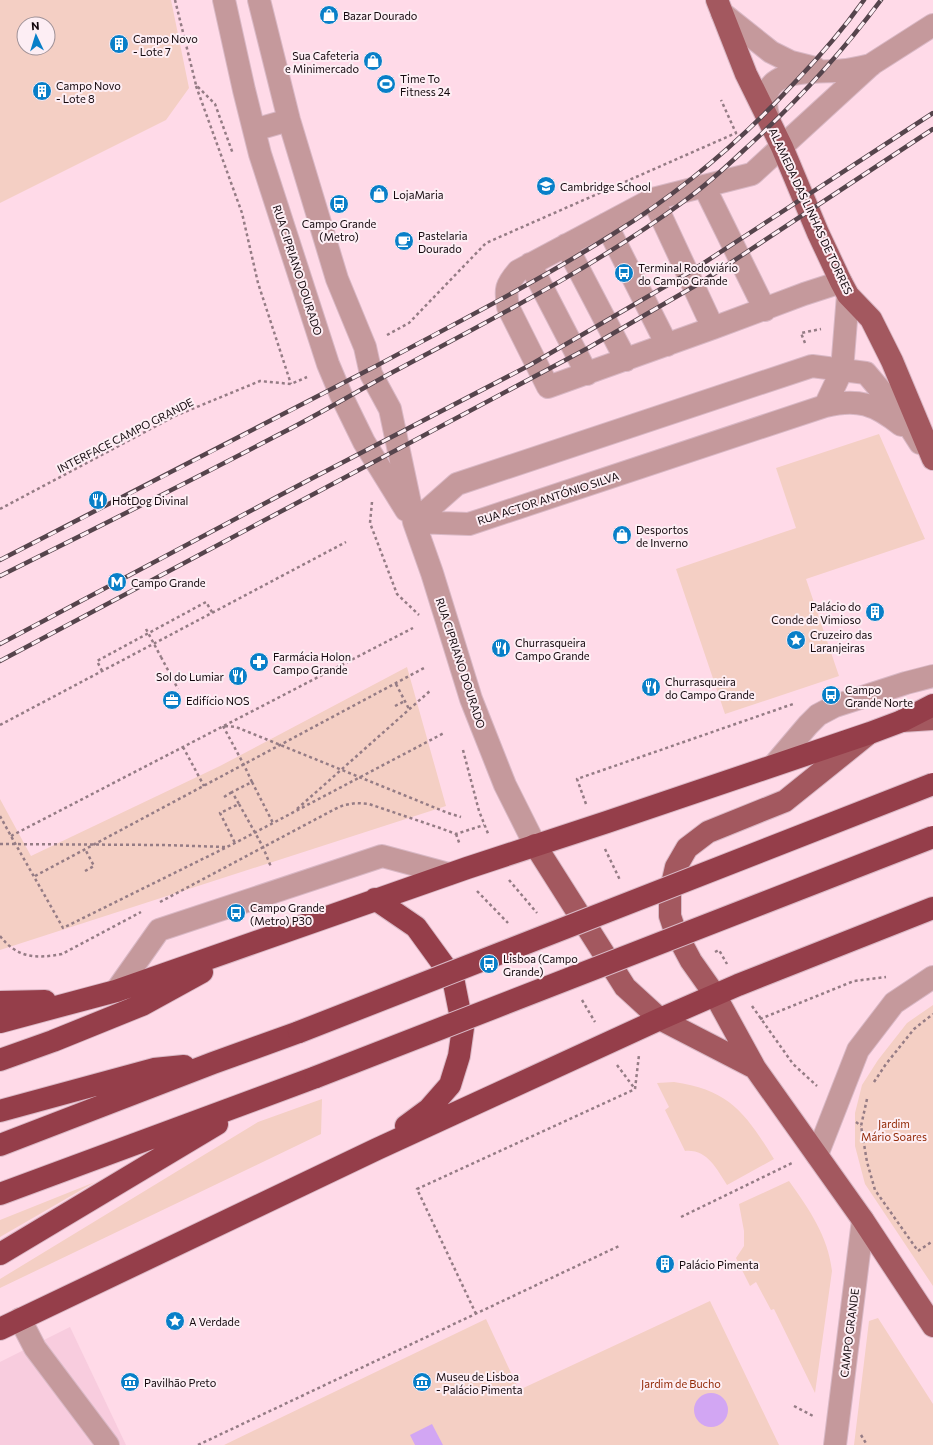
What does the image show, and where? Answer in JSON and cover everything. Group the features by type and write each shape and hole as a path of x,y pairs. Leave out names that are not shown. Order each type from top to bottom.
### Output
{"highway":[{"path":"0,1022 116,991 252,944 375,899 870,733 902,721 933,705"},
{"path":"0,1145 213,1063 299,1032 933,784"},
{"path":"0,1194 316,1077 933,837"},
{"path":"375,899 416,926 453,978 463,1028 459,1056 450,1085 429,1109 377,1149"},
{"path":"0,1329 377,1149 660,1019 738,985 933,908"},
{"path":"0,1060 53,1041 142,1005 252,944"},
{"path":"0,1002 84,1000"},
{"path":"0,1111 154,1069 213,1063"},
{"path":"0,1254 261,1098"}],"main road":[{"name":"ALAMEDA DAS LINHAS DE TORRES","path":"720,6 746,74 782,147 818,233 844,288 871,319 892,361 933,460"},
{"path":"902,721 933,719"},
{"path":"870,733 785,801 708,832 687,848 676,867 670,893 670,916 675,931 691,961 715,995 755,1068 863,1220 933,1326"},
{"path":"536,845 625,987 660,1019 755,1068"}],"street":[{"name":"RUA CIPRIANO DOURADO","path":"224,0 254,130 306,298 340,395 364,442 414,522"},
{"name":"RUA CIPRIANO DOURADO","path":"259,0 289,120 337,279 365,347 371,374 390,408 414,522 432,573 471,699 505,785 536,845"},
{"path":"720,6 771,52 791,62 828,70"},
{"path":"825,406 842,370 845,327 844,288 804,294 765,310 548,387 508,307 506,294 509,281 518,271 530,264 654,199 752,174 872,64 933,25"},
{"path":"769,119 765,108 765,98 773,83 789,75 803,72 846,70 862,68 872,64"},
{"path":"254,130 289,120"},
{"path":"704,186 765,310"},
{"path":"654,199 713,328"},
{"path":"606,224 668,345"},
{"path":"566,245 626,360"},
{"path":"530,264 586,374"},
{"path":"414,522 457,484 812,366 866,373 904,418 933,464"},
{"name":"RUA ACTOR ANTÓNIO SILVA","path":"414,522 469,524 840,402 863,403 892,418 903,427 933,464"},
{"path":"774,765 818,715 835,706 906,683 933,676"},
{"path":"116,991 159,930 382,856 449,874"},
{"path":"817,1155 858,1050 894,1002 933,977"},
{"name":"CAMPO GRANDE","path":"835,1445 863,1220"},
{"path":"20,1319 35,1348 108,1445"}],"path":[{"path":"196,85 242,213 258,283 290,384"},
{"path":"409,323 486,243 736,133 721,100"},
{"name":"INTERFACE CAMPO GRANDE","path":"0,510 175,416 260,381"},
{"path":"0,725 346,542"},
{"path":"102,671 97,661 148,633 206,602 212,612"},
{"path":"11,836 413,628"},
{"path":"146,629 178,689"},
{"path":"35,876 424,668"},
{"path":"396,684 409,709"},
{"path":"294,812 431,690"},
{"path":"395,706 405,701"},
{"path":"577,779 794,703"},
{"path":"223,725 236,727 358,778 448,814 461,817"},
{"path":"223,725 273,823"},
{"path":"0,816 63,928 235,843 444,733"},
{"path":"183,747 204,786"},
{"path":"224,797 252,782"},
{"path":"232,792 263,847 272,870"},
{"path":"153,905 344,805 356,803 369,804 456,834 484,825"},
{"path":"235,843 220,813 239,804"},
{"path":"0,844 94,844 226,847"},
{"path":"85,849 94,866 85,871"},
{"path":"0,936 15,951 26,956 37,957 62,954 146,909"},
{"path":"760,1019 854,981 889,977"},
{"path":"738,985 760,1019 793,1064 861,1126"},
{"path":"873,1083 914,1029 933,1014"},
{"path":"476,1314 416,1189 635,1089"},
{"path":"868,1096 861,1126 867,1162 875,1190 918,1251 933,1243"},
{"path":"681,1217 794,1163"},
{"path":"198,1445 620,1246"}],"shaded area":[{"path":"70,1327 126,1445 0,1445 0,1362"},
{"path":"711,1393 723,1398 728,1410 723,1422 711,1427 699,1422 694,1410 699,1398"},
{"path":"432,1424 443,1445 415,1445 410,1435"}],"green space":[{"path":"0,0 171,0 189,88 166,120 0,203"},
{"path":"879,434 925,539 806,579 839,676 725,714 676,569 796,528 776,468"},
{"path":"407,667 446,806 0,950 0,799 31,856 220,766"},
{"name":"Jardim Mário Soares","path":"933,1005 933,1286 865,1184 855,1146 855,1113 862,1085 878,1060 907,1023"},
{"path":"674,1082 709,1091 723,1098 745,1117 774,1159 727,1185 715,1166 705,1156 693,1151 685,1151 665,1110 669,1107 657,1083"},
{"path":"322,1099 321,1134 0,1288 0,1279 258,1122"},
{"path":"789,1181 804,1202 822,1235 830,1258 832,1271 815,1393 774,1309 771,1310 756,1282 750,1286 736,1258 744,1246 744,1231 739,1204"},
{"path":"95,1182 0,1237 0,1220"},
{"name":"Jardim de Bucho","path":"710,1301 779,1445 224,1445 486,1319 519,1390"},
{"path":"878,1318 933,1404 933,1445 854,1445 869,1321"}],"railway":[{"path":"0,560 376,366 526,286 613,234 687,182 711,163 755,123 806,71 864,0"},
{"path":"0,576 306,421 378,380 541,292 614,249 683,202 707,183 763,133 833,60 881,0"},
{"path":"0,644 305,482 530,365 690,272 933,113"},
{"path":"0,661 588,348 700,283 933,129"}],"place":[{"name":"Bazar Dourado","path":"329,15"},
{"name":"Campo Novo - Lote 7","path":"119,44"},
{"name":"Sua Cafeteria e Minimercado","path":"373,61"},
{"name":"Time To Fitness 24","path":"386,84"},
{"name":"Campo Novo - Lote 8","path":"42,91"},
{"name":"Cambridge School","path":"546,186"},
{"name":"LojaMaria","path":"379,194"},
{"name":"Campo Grande (Metro)","path":"339,204"},
{"name":"Pastelaria Dourado","path":"404,241"},
{"name":"Terminal Rodoviário do Campo Grande","path":"624,273"},
{"name":"HotDog Divinal","path":"98,500"},
{"name":"Desportos de Inverno","path":"622,535"},
{"name":"Campo Grande","path":"117,582"},
{"name":"Palácio do Conde de Vimioso","path":"875,612"},
{"name":"Cruzeiro das Laranjeiras","path":"796,640"},
{"name":"Churrasqueira Campo Grande","path":"501,648"},
{"name":"Farmácia Holon Campo Grande","path":"259,662"},
{"name":"Sol do Lumiar","path":"238,676"},
{"name":"Churrasqueira do Campo Grande","path":"651,687"},
{"name":"Campo Grande Norte","path":"831,695"},
{"name":"Edifício NOS","path":"172,700"},
{"name":"Campo Grande (Metro) P30","path":"236,913"},
{"name":"Lisboa (Campo Grande)","path":"489,964"},
{"name":"Palácio Pimenta","path":"665,1264"},
{"name":"A Verdade","path":"175,1321"},
{"name":"Pavilhão Preto","path":"130,1382"},
{"name":"Museu de Lisboa - Palácio Pimenta","path":"422,1382"}]}
